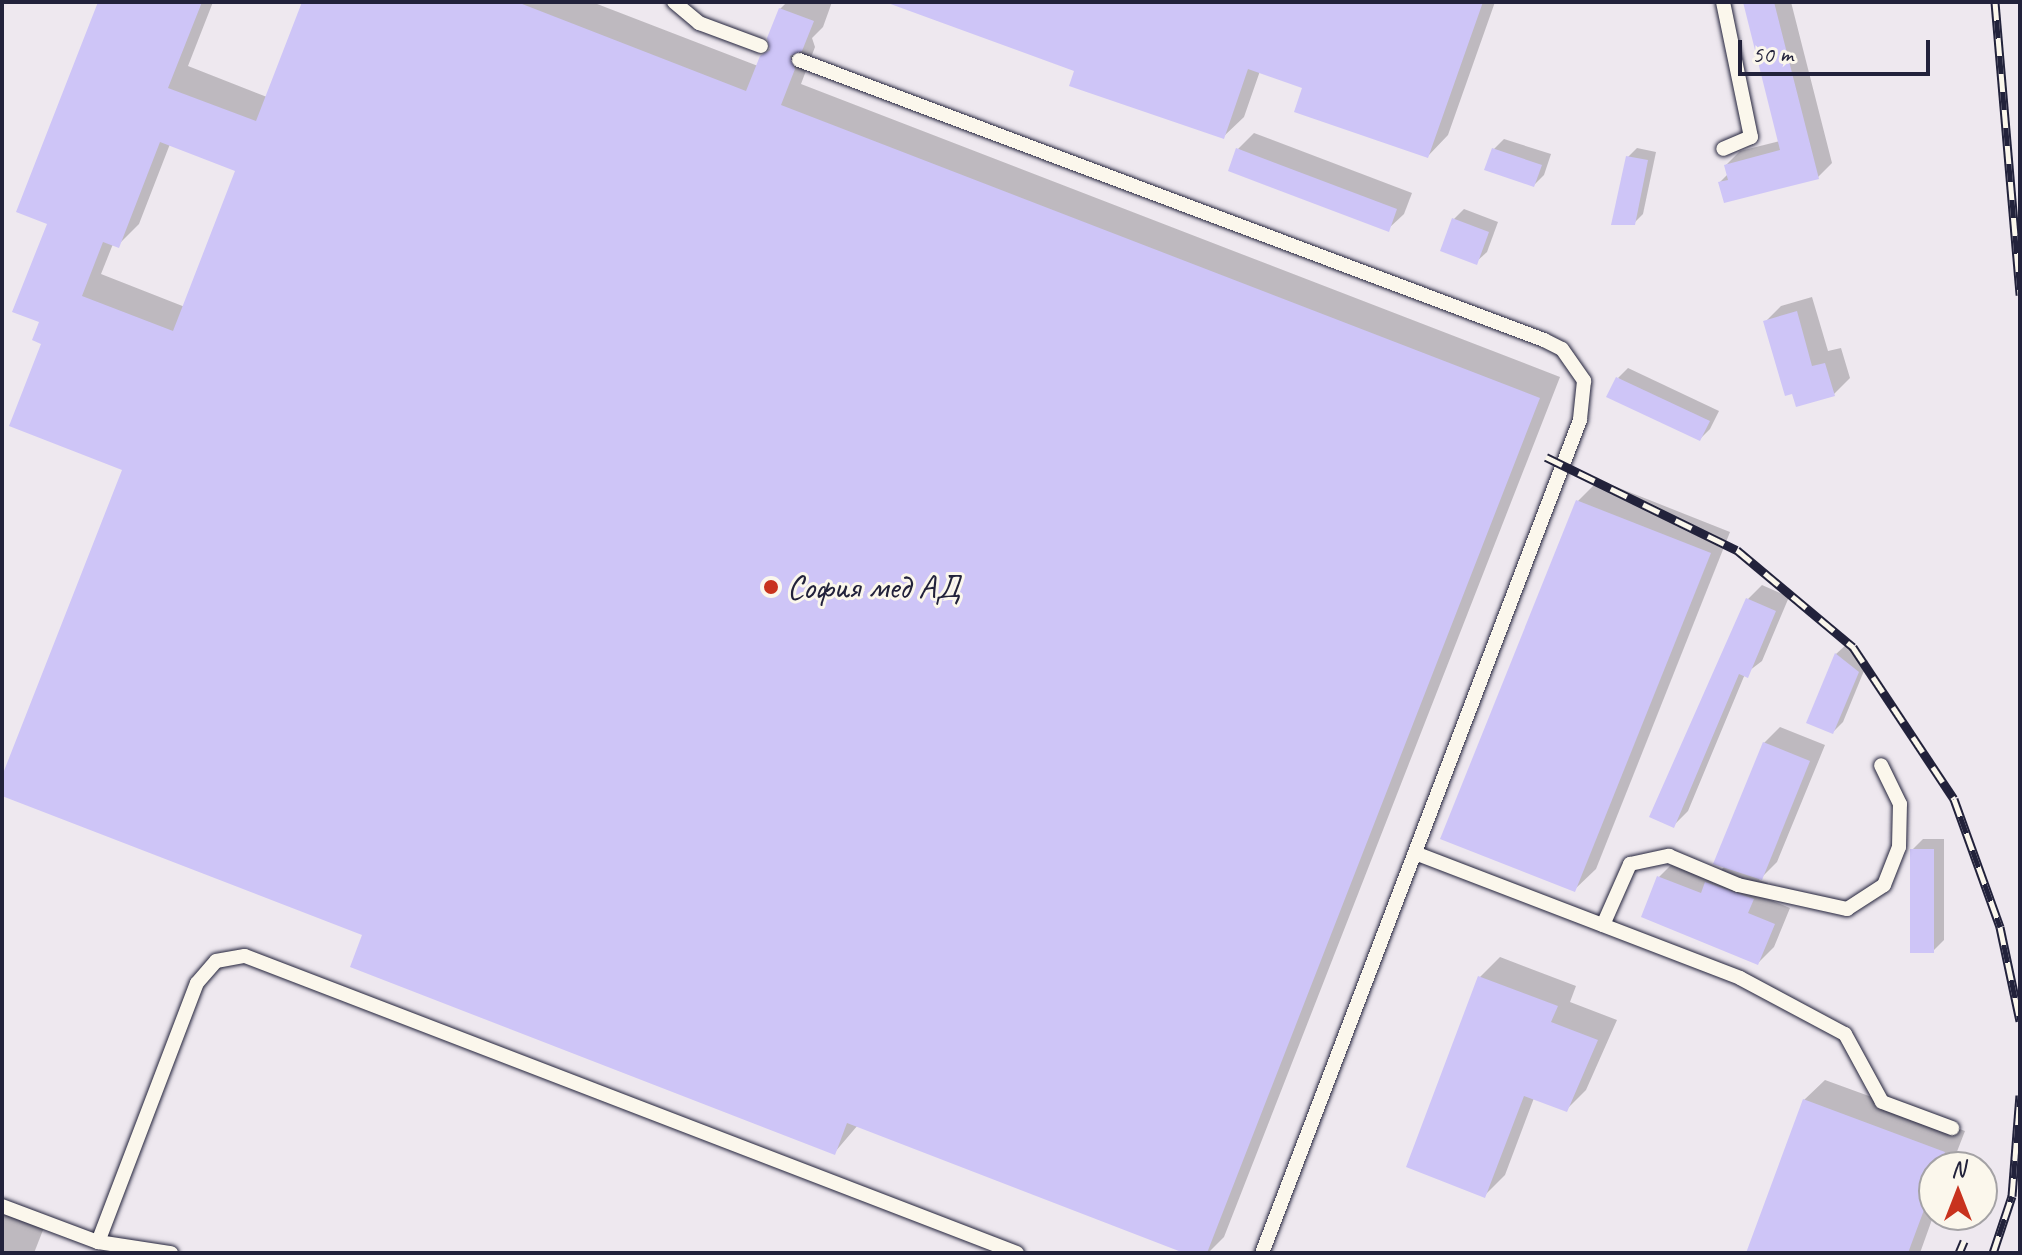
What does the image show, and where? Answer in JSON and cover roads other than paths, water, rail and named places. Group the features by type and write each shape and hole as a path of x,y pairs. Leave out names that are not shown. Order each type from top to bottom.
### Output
{"lane":[{"path":"674,2 699,23 761,46"},
{"path":"1723,2 1751,137 1723,149"},
{"path":"799,60 1544,340 1576,363 1586,401 1580,420 1262,1253"},
{"path":"1603,925 1630,864 1669,856 1738,885 1847,909 1884,885 1899,847 1900,804 1881,765"},
{"path":"1415,853 1740,978 1845,1034 1882,1102 1952,1128"},
{"path":"98,1242 197,983 216,961 245,956 1017,1253"},
{"path":"2,1206 98,1242 171,1253"}],"railway":[{"path":"1995,2 2020,295"},
{"path":"1546,457 1737,550 1853,647 1954,799 2000,927 2020,1021"},
{"path":"1993,1253 2012,1196 2020,1095"},
{"path":"1959,1253 1964,1241"}],"place":[{"name":"София мед АД","path":"771,587"}]}
